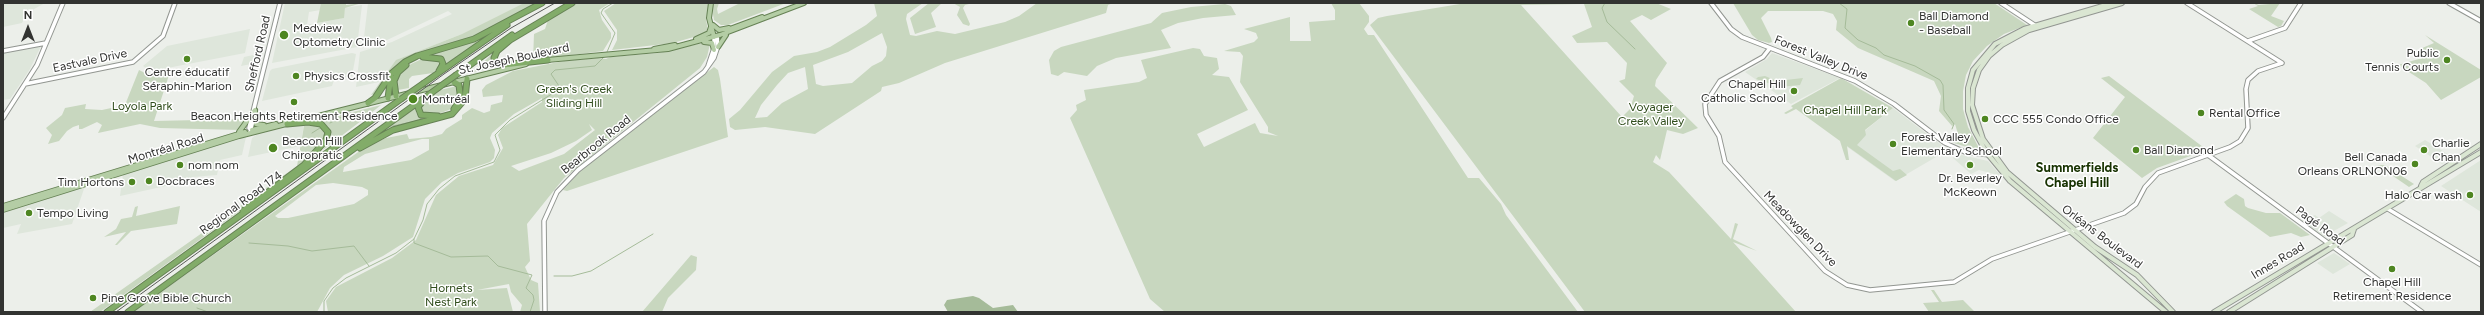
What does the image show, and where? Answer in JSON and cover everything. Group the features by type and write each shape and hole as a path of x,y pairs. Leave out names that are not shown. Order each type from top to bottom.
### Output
{"highway":[{"path":"368,103 375,98 396,69 417,56 474,39 542,3"},
{"name":"Regional Road 174","path":"107,312 401,99 502,28 546,3"},
{"name":"Regional Road 174","path":"128,312 518,31 566,3"},
{"path":"548,60 505,65 498,64 494,58 497,51 510,40 572,3"},
{"path":"396,96 394,93 394,80 403,68 420,58 439,58 442,61 442,66 424,83"},
{"path":"388,98 390,79 396,69"},
{"path":"298,190 382,135 452,114 465,99 467,79"},
{"path":"431,93 420,105 419,113 428,117 448,113 454,109 460,100 460,87 454,82"},
{"path":"179,260 304,165 317,153 326,140 328,132 321,124 308,122 287,124"}],"main road":[{"path":"712,3 709,11 715,35"},
{"name":"St. Joseph Boulevard","path":"715,35 797,3"},
{"name":"St. Joseph Boulevard","path":"426,89 548,60 662,50 733,31 804,3"},
{"name":"Orléans Boulevard","path":"2113,3 2014,33 1998,42 1983,55 1973,70 1968,90 1968,111 1974,130 1991,155 2016,186 2073,231 2166,312"},
{"name":"Orléans Boulevard","path":"2037,26 2122,3"},
{"path":"712,23 722,30 746,23"},
{"path":"694,41 709,33 712,23"},
{"path":"718,47 723,37 733,31"},
{"path":"694,41 711,42 714,50"},
{"name":"Montréal Road","path":"3,210 272,125 426,89"},
{"path":"255,110 256,124 272,125"},
{"path":"234,135 243,130 255,110"},
{"name":"Montréal Road","path":"3,206 234,135 287,124 336,110"},
{"name":"Innes Road","path":"2215,311 2327,243 2388,209 2421,186 2428,179 2481,144"},
{"name":"Innes Road","path":"2421,186 2429,185 2481,152"},
{"name":"Innes Road","path":"2229,312 2352,235 2354,229"},
{"name":"Orléans Boulevard","path":"2073,231 2137,275 2172,312"},
{"path":"2301,259 2307,263"}],"street":[{"path":"3,118 37,65 63,3"},
{"name":"Eastvale Drive","path":"25,84 133,62 163,36 175,3"},
{"name":"Shefford Road","path":"250,132 280,3"},
{"name":"Forest Valley Drive","path":"1711,3 1737,34 1855,81 1894,104 1945,144 1965,152 1991,155"},
{"path":"2001,3 2037,26"},
{"path":"2187,3 2248,41 2285,28 2301,3"},
{"path":"2449,3 2481,21"},
{"path":"715,35 718,47"},
{"name":"Bearbrook Road","path":"706,69 714,50 715,35"},
{"name":"Meadowglen Drive","path":"1770,48 1764,56 1720,81 1705,104 1705,112 1719,136 1726,166 1834,278 1855,287 1870,290 1948,284 1992,259 2124,213 2136,204 2144,187 2158,173 2230,147 2242,139 2248,128 2246,89 2248,80 2258,71 2282,63 2248,41"},
{"path":"3,51 46,43"},
{"name":"Bearbrook Road","path":"545,312 544,221 557,192 578,170 706,69 712,62 718,47"},
{"name":"Pagé Road","path":"2208,155 2422,312"},
{"path":"2388,209 2481,265"}],"shaded area":[{"path":"3,3 45,3 27,13 22,23 3,27"},
{"path":"285,3 321,3 320,10 309,12 307,25 343,18 345,8 362,5 357,47 272,63"},
{"path":"368,3 524,3 462,34 399,59 379,82 356,87 360,52 392,42 452,14 448,11 385,41 363,46"},
{"path":"250,29 245,53 157,70 147,69 143,66 167,46"},
{"path":"41,46 30,69 10,99 3,100 3,53"},
{"path":"263,53 261,62 241,66 244,57"},
{"path":"352,53 356,54 352,76 334,80 332,86 262,101 270,71 272,69"},
{"name":"Chapel Hill Catholic School","path":"1772,53 1840,78 1791,104 1745,72 1767,59"},
{"name":"Forest Valley Elementary School","path":"1893,108 1948,150 1895,181 1846,146"},
{"path":"294,125 304,125 300,146 248,157 252,138 256,135"},
{"path":"246,137 242,155 220,160 217,175 193,177 175,184 120,196 123,174"},
{"path":"2425,140 2452,157 2442,164 2415,146"},
{"path":"1957,154 1988,161 2001,176 1979,170 1971,174 1953,158"},
{"path":"2481,160 2481,212 2441,186"},
{"path":"85,186 72,224 17,234 21,224 3,228 3,213"},
{"path":"2329,211 2348,223 2325,236 2319,235 2301,221 2315,215 2319,218"},
{"path":"2334,253 2350,264 2333,274 2317,263"},
{"path":"973,296 979,298 993,308 1013,305 1018,312 948,312 944,305 947,300"}],"green space":[{"path":"321,3 346,3 346,5 362,3 345,8 344,18 317,23"},
{"path":"524,3 538,3 472,38 407,59 375,94 371,95 396,60 462,34"},
{"path":"574,3 610,3 599,10 602,20 611,33 611,38 603,51 533,60 534,34 545,29 549,17"},
{"path":"616,3 709,3 706,20 708,30 704,34 673,43 612,50 617,40 617,30 604,11"},
{"path":"714,3 719,3 717,9 718,14 740,3 786,3 728,25 721,25 714,20 712,9"},
{"path":"874,3 923,3 907,14 906,19 910,35 916,36 937,31 955,34 1005,22 1019,16 1037,3 1113,3 1108,5 1106,13 945,63 899,83 882,87 881,91 815,134 765,127 735,130 730,127 729,119 740,110 772,72 794,56 817,52 830,47 866,25 877,16","holes":["882,33 887,47 886,56 882,61 872,66 852,83 823,86 816,84 813,65 848,52","805,67 808,89 782,103 767,117 755,118 761,105 788,73"]},
{"path":"929,3 942,3 931,13 936,27 915,34 910,18"},
{"path":"953,3 973,3 965,5 963,8 970,24 969,26 963,24 957,15 960,7"},
{"path":"1331,3 1359,3 1369,16 1369,22 1364,29 1368,35 1374,35 1468,178 1479,178 1501,204 1506,215 1578,312 1165,312 1150,299 1070,118 1077,110 1076,105 1086,100 1084,90 1139,82 1147,78 1141,60 1193,48 1200,49 1204,56 1217,58 1219,69 1212,75 1229,77 1248,110 1197,134 1204,147 1255,123 1260,133 1278,136 1268,132 1268,127 1240,82 1243,56 1240,52 1224,51 1254,42 1258,38 1256,33 1244,29 1290,17 1290,41 1311,41 1309,22 1335,20 1335,10"},
{"name":"Voyager Creek Valley","path":"1466,3 1656,3 1671,9 1651,20 1642,15 1630,21 1667,63 1656,80 1655,86 1698,128 1683,134 1667,130 1660,160 1656,155 1653,162 1669,172 1731,239 1735,223 1738,224 1733,239 1757,251 1733,242 1796,312 1585,312 1370,25 1378,18","holes":["1584,4 1592,27 1572,36 1577,43 1607,42 1627,63 1625,79 1619,81 1634,96 1630,109 1622,117 1521,5"]},
{"path":"1733,3 1994,3 2027,25 2004,34 1987,46 1973,61 1966,75 1963,91 1963,109 1968,127 1980,150 1979,151 1948,141 1958,134 1955,124 1952,126 1939,111 1941,96 1934,81 1858,48 1836,30 1837,21 1833,14 1823,11 1768,11 1761,18 1771,38 1772,42 1769,43 1758,40 1752,35"},
{"path":"2253,3 2259,5 2280,3 2271,16 2284,21 2281,26 2278,27 2249,9 2258,6"},
{"path":"1225,4 1231,6 1236,15 1203,18 1178,23 1161,30 1171,48 1116,58 1097,66 1087,76 1064,72 1058,76 1051,74 1049,60 1054,51 1061,47 1151,23 1162,13 1191,7"},
{"path":"497,29 443,68 441,57 422,56"},
{"path":"2425,35 2481,70 2481,77 2441,100 2426,83 2398,65 2429,56 2420,49 2434,43"},
{"path":"702,43 710,44 707,57 700,68 564,178 527,224 530,261 525,267 531,280 538,283 540,312 520,312 522,305 511,292 509,284 477,290 507,288 513,312 328,312 326,301 336,287 392,258 416,240 436,195 459,176 493,165 503,148 498,135 502,128 542,102 542,98 514,114 492,133 490,138 495,150 494,158 490,162 458,173 442,182 425,199 413,237 383,256 344,275 330,288 317,312 133,312 368,145 386,138 407,134 409,139 431,137 442,134 446,129 462,119 462,115 472,108 484,113 490,111 491,105 502,102 503,95 483,97 482,90 486,85 513,71 564,61 598,58 606,59 610,57 658,53","holes":["589,124 595,130 564,154 519,171 511,166 551,153 576,141 592,130","422,139 429,139 429,150 411,160 343,172 344,167 365,154","333,183 362,187 368,190 368,195 354,204 288,218 278,218 275,216 316,185"]},
{"path":"492,54 493,63 501,66 473,72"},
{"path":"424,58 439,61 439,66 433,73 412,76 409,79 409,88 398,90 396,81 399,74 411,64"},
{"path":"714,67 718,70 720,79 728,137 567,191 563,190 581,170"},
{"name":"Loyola Park","path":"139,70 147,74 170,72 154,121 246,119 240,130 160,128 140,124 98,133 102,125 97,122 82,129 79,129 79,125 73,127 67,131 59,141 48,144 52,135 46,128 62,115 65,108 86,104 85,109 102,110 125,105"},
{"path":"1765,76 1777,81 1803,78 1800,85 1780,87 1756,79 1758,77"},
{"path":"2109,76 2207,150 2157,168 2142,178 2093,138 2125,97 2101,78"},
{"name":"Chapel Hill Park","path":"1841,78 1893,108 1865,130 1866,135 1857,145 1893,171 1900,169 1907,175 1896,181 1847,146 1849,160 1846,160 1840,141 1796,109 1786,114 1784,113 1793,108 1791,106"},
{"path":"457,86 457,101 451,109 436,115 421,113 420,108 424,103 440,90"},
{"path":"418,104 416,112 418,116 430,119 388,131 367,141"},
{"path":"381,105 323,150 329,140 331,132 327,126 317,121"},
{"path":"294,125 319,125 326,134 317,152 245,207 100,312 90,312 297,166 304,126"},
{"path":"2377,165 2385,165 2414,184 2409,187"},
{"path":"2236,194 2244,199 2245,206 2248,208 2266,213 2280,213 2310,235 2301,237 2291,233 2270,237 2227,206 2224,202"},
{"path":"138,206 136,216 180,206 177,224 131,231 117,245 115,245 126,232 104,237 116,229 121,219 132,217 135,207"},
{"path":"691,255 697,257 696,270 668,298 662,312 642,312"},
{"path":"1931,290 1934,290 1942,302 1963,300 1975,312 1929,312 1923,303 1939,302"}],"waterway":[{"path":"607,52 615,33 601,13 603,9 613,3"},
{"path":"1605,3 1602,8 1607,22 1635,49"},
{"path":"1839,3 1847,9 1845,28 1858,40 1876,48 1884,55 1915,66 1940,80 1943,85 1944,110 1954,124 1952,129"},
{"path":"414,239 423,220 427,204 439,189 455,176 494,162 500,150 495,135 510,120 555,92 559,86 551,74 555,70 595,66 604,57"},
{"path":"330,123 350,113"},
{"path":"393,126 416,121"},
{"path":"312,133 320,128"},
{"path":"554,276 572,276 591,271 653,234"},
{"path":"324,312 324,301 333,288 346,278 396,253 414,239"},
{"path":"414,239 414,243 451,257 488,256 498,266 532,275 526,288 533,295 534,300 530,312"},
{"path":"249,243 288,246 312,251 354,246 369,266"},
{"path":"197,308 208,312"}],"tram line":[{"path":"116,312 444,74 511,28 555,3"}],"place":[{"name":"Ball Diamond - Baseball","path":"1911,23"},
{"name":"Medview Optometry Clinic","path":"284,35"},
{"name":"Centre éducatif Séraphin-Marion","path":"187,59"},
{"name":"Public Tennis Courts","path":"2447,60"},
{"name":"Physics Crossfit","path":"296,76"},
{"name":"Chapel Hill Catholic School","path":"1794,91"},
{"name":"Montréal","path":"413,99"},
{"name":"Beacon Heights Retirement Residence","path":"294,102"},
{"name":"Rental Office","path":"2201,113"},
{"name":"CCC 555 Condo Office","path":"1985,119"},
{"name":"Forest Valley Elementary School","path":"1893,144"},
{"name":"Beacon Hill Chiropratic","path":"273,148"},
{"name":"Ball Diamond","path":"2136,150"},
{"name":"Charlie Chan","path":"2424,150"},
{"name":"Bell Canada Orleans ORLNON06","path":"2415,164"},
{"name":"nom nom","path":"180,165"},
{"name":"Dr. Beverley McKeown","path":"1970,165"},
{"name":"Docbraces","path":"149,181"},
{"name":"Tim Hortons","path":"132,182"},
{"name":"Halo Car wash","path":"2470,195"},
{"name":"Tempo Living","path":"29,213"},
{"name":"Chapel Hill Retirement Residence","path":"2392,269"},
{"name":"Pine Grove Bible Church","path":"93,298"}],"district":[{"name":"Summerfields Chapel Hill","path":"2077,176"}],"park label":[{"name":"Green's Creek Sliding Hill","path":"574,96"},
{"name":"Hornets Nest Park","path":"451,295"}]}
